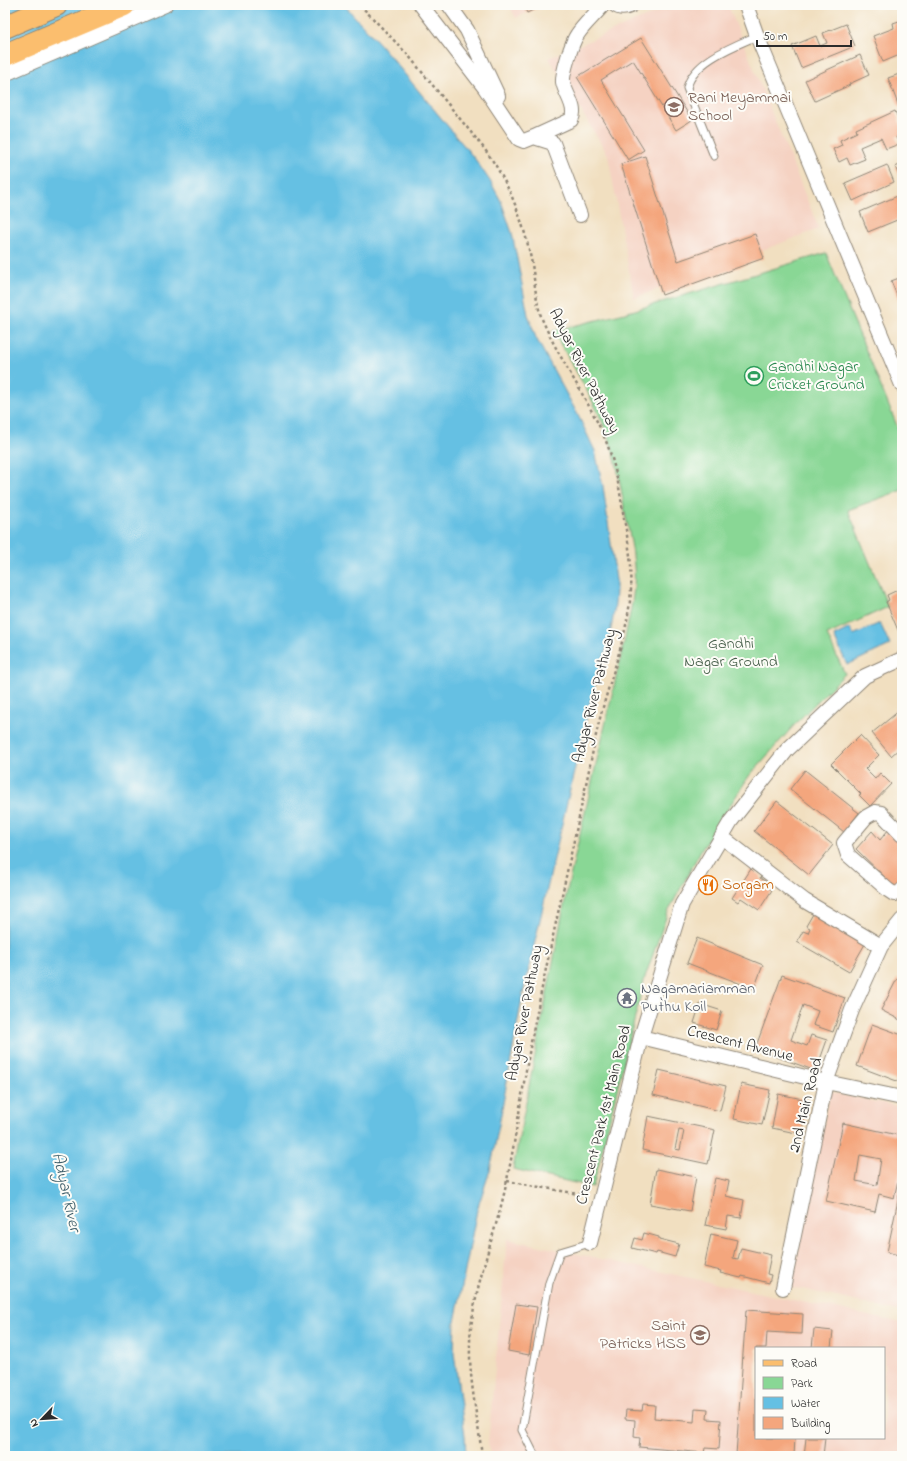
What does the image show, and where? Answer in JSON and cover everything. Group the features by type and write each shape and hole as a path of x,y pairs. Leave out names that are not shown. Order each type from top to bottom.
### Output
{"main road":[{"path":"5,27 56,5"},
{"path":"5,55 124,5"}],"street":[{"path":"5,16 31,5"},
{"path":"5,74 165,5"},
{"path":"421,5 485,88 519,139 524,141 552,130 571,120 573,117 574,113 563,83 563,74 576,36 604,5"},
{"path":"449,5 467,30 519,139"},
{"path":"614,5 625,8 632,5"},
{"path":"746,5 757,36 902,385"},
{"path":"534,137 554,143 580,215"},
{"name":"Crescent Park 1st Main Road","path":"590,1243 641,1037 682,904 731,822 787,750 865,676 902,659"},
{"path":"902,835 881,813 875,812 866,817 844,843 848,855 888,890 894,894 901,892 902,890"},
{"path":"722,837 806,901 881,946"},
{"name":"2nd Main Road","path":"783,1288 826,1082 852,1010 881,946 902,920"},
{"name":"Crescent Avenue","path":"641,1037 826,1082 902,1098"}],"lane":[{"path":"714,156 687,88 688,82 708,60 728,48 757,36"},
{"path":"535,1456 522,1430 549,1284 560,1252 590,1243"}],"path":[{"name":"Adyar River Pathway","path":"360,5 408,55 483,147 503,177 526,235 532,262 537,303 541,315 556,348 591,408 610,450 616,472 631,562 632,586 630,604 623,637 597,728 581,812 534,1027 507,1181 488,1249 472,1322 470,1361 482,1456"},
{"path":"507,1181 601,1198"}],"shaded area":[{"path":"509,5 543,5 516,18"},
{"name":"Rani Meyammai School","path":"673,5 728,5 819,229 634,298 608,155 549,58"},
{"path":"830,1092 902,1107 902,1312 802,1289 791,1288"},
{"name":"Saint Patricks HSS","path":"507,1239 902,1323 902,1456 492,1456 488,1444"}],"green space":[{"name":"Gandhi Nagar Ground","path":"826,253 902,438 902,490 848,510 888,607 827,635 845,674 797,722 749,776 700,852 668,912 645,977 593,1187 513,1169 566,895 623,647 634,588 634,562 631,544 619,477 608,436 589,395 553,331 625,313"}],"water":[{"name":"Adyar River","path":"5,5 344,5 379,43 475,159 490,181 501,201 512,233 528,315 536,338 578,415 595,451 603,486 616,580 616,595 612,625 591,698 522,998 490,1170 477,1210 455,1322 454,1353 465,1436 466,1456 5,1456"},
{"path":"880,623 890,645 847,665 834,636 850,628 853,635"}],"building":[{"path":"523,5 543,5 527,13"},
{"path":"902,20 902,54 883,62 873,36 894,28 893,23"},
{"path":"846,24 855,46 801,68 792,46 816,36 820,46 827,43 823,33"},
{"path":"641,38 692,120 676,130 633,60 601,80 644,150 628,160 577,77"},
{"path":"860,55 869,75 815,101 805,80"},
{"path":"902,73 902,106 899,107 888,78"},
{"path":"895,111 902,127 902,135 896,137 899,144 886,149 881,138 860,147 865,159 850,165 847,158 839,162 833,149 842,145 840,140 857,132 856,129"},
{"path":"645,156 678,261 755,234 764,258 662,295 621,164"},
{"path":"902,164 902,181 895,167"},
{"path":"887,165 894,182 853,201 845,183"},
{"path":"902,194 902,218 868,232 860,212"},
{"path":"902,277 902,300 899,301 891,281"},
{"path":"902,588 902,634 900,635 886,602 889,600 887,595"},
{"path":"900,710 902,713 902,746 891,756 872,733"},
{"path":"860,735 879,755 865,769 875,779 880,773 891,784 870,806 859,795 861,794 831,764"},
{"path":"805,770 859,813 844,832 790,789"},
{"path":"777,801 833,845 809,875 754,831"},
{"path":"889,829 902,843 902,881 896,888 856,849 872,831 880,840"},
{"path":"751,869 761,876 760,878 768,883 766,886 772,890 759,910 741,898 738,902 732,898"},
{"path":"813,914 865,944 849,972 797,942 803,931 808,933 810,928 806,926"},
{"path":"697,938 763,965 754,989 687,963"},
{"path":"782,975 845,998 833,1032 813,1025 818,1011 803,1005 791,1040 807,1046 811,1035 827,1040 816,1071 755,1049"},
{"path":"897,979 902,981 902,1021 881,1010"},
{"path":"700,1004 722,1011 716,1030 694,1023"},
{"path":"872,1024 902,1035 902,1083 857,1066"},
{"path":"659,1070 726,1086 720,1111 653,1095"},
{"path":"741,1084 770,1090 762,1125 734,1119"},
{"path":"778,1094 808,1100 801,1134 772,1128"},
{"path":"648,1116 715,1130 708,1164 642,1150","holes":["679,1130 684,1131 680,1150 675,1149"]},
{"path":"843,1123 902,1136 902,1163 894,1198 879,1194 875,1212 826,1201","holes":["860,1155 881,1159 877,1185 856,1181"]},
{"path":"656,1169 696,1177 690,1211 650,1204"},
{"path":"715,1178 729,1181 726,1196 744,1200 741,1218 728,1216 726,1229 705,1225"},
{"path":"902,1186 902,1256 887,1252"},
{"path":"644,1233 659,1237 659,1239 679,1244 675,1257 657,1252 656,1254 632,1248 635,1238 642,1240"},
{"path":"711,1234 737,1240 733,1258 738,1259 741,1248 771,1255 767,1274 771,1275 769,1283 742,1276 741,1278 720,1273 721,1271 704,1267"},
{"path":"516,1304 537,1307 529,1355 508,1351"},
{"path":"746,1310 803,1314 802,1334 767,1332 766,1347 755,1347 755,1439 795,1439 794,1456 736,1455"},
{"path":"814,1329 833,1331 831,1347 812,1347"},
{"path":"643,1404 655,1405 654,1418 694,1422 695,1408 708,1409 707,1419 721,1420 719,1449 705,1448 704,1453 639,1447 640,1438 634,1437 635,1420 625,1419 626,1410 642,1411"},
{"path":"806,1439 825,1439 823,1456 804,1456"}],"place":[{"name":"Rani Meyammai School","path":"674,107"},
{"name":"Gandhi Nagar Cricket Ground","path":"754,376"},
{"name":"Sorgam","path":"708,885"},
{"name":"Nagamariamman Puthu Koil","path":"627,998"},
{"name":"Saint Patricks HSS","path":"700,1335"}]}
